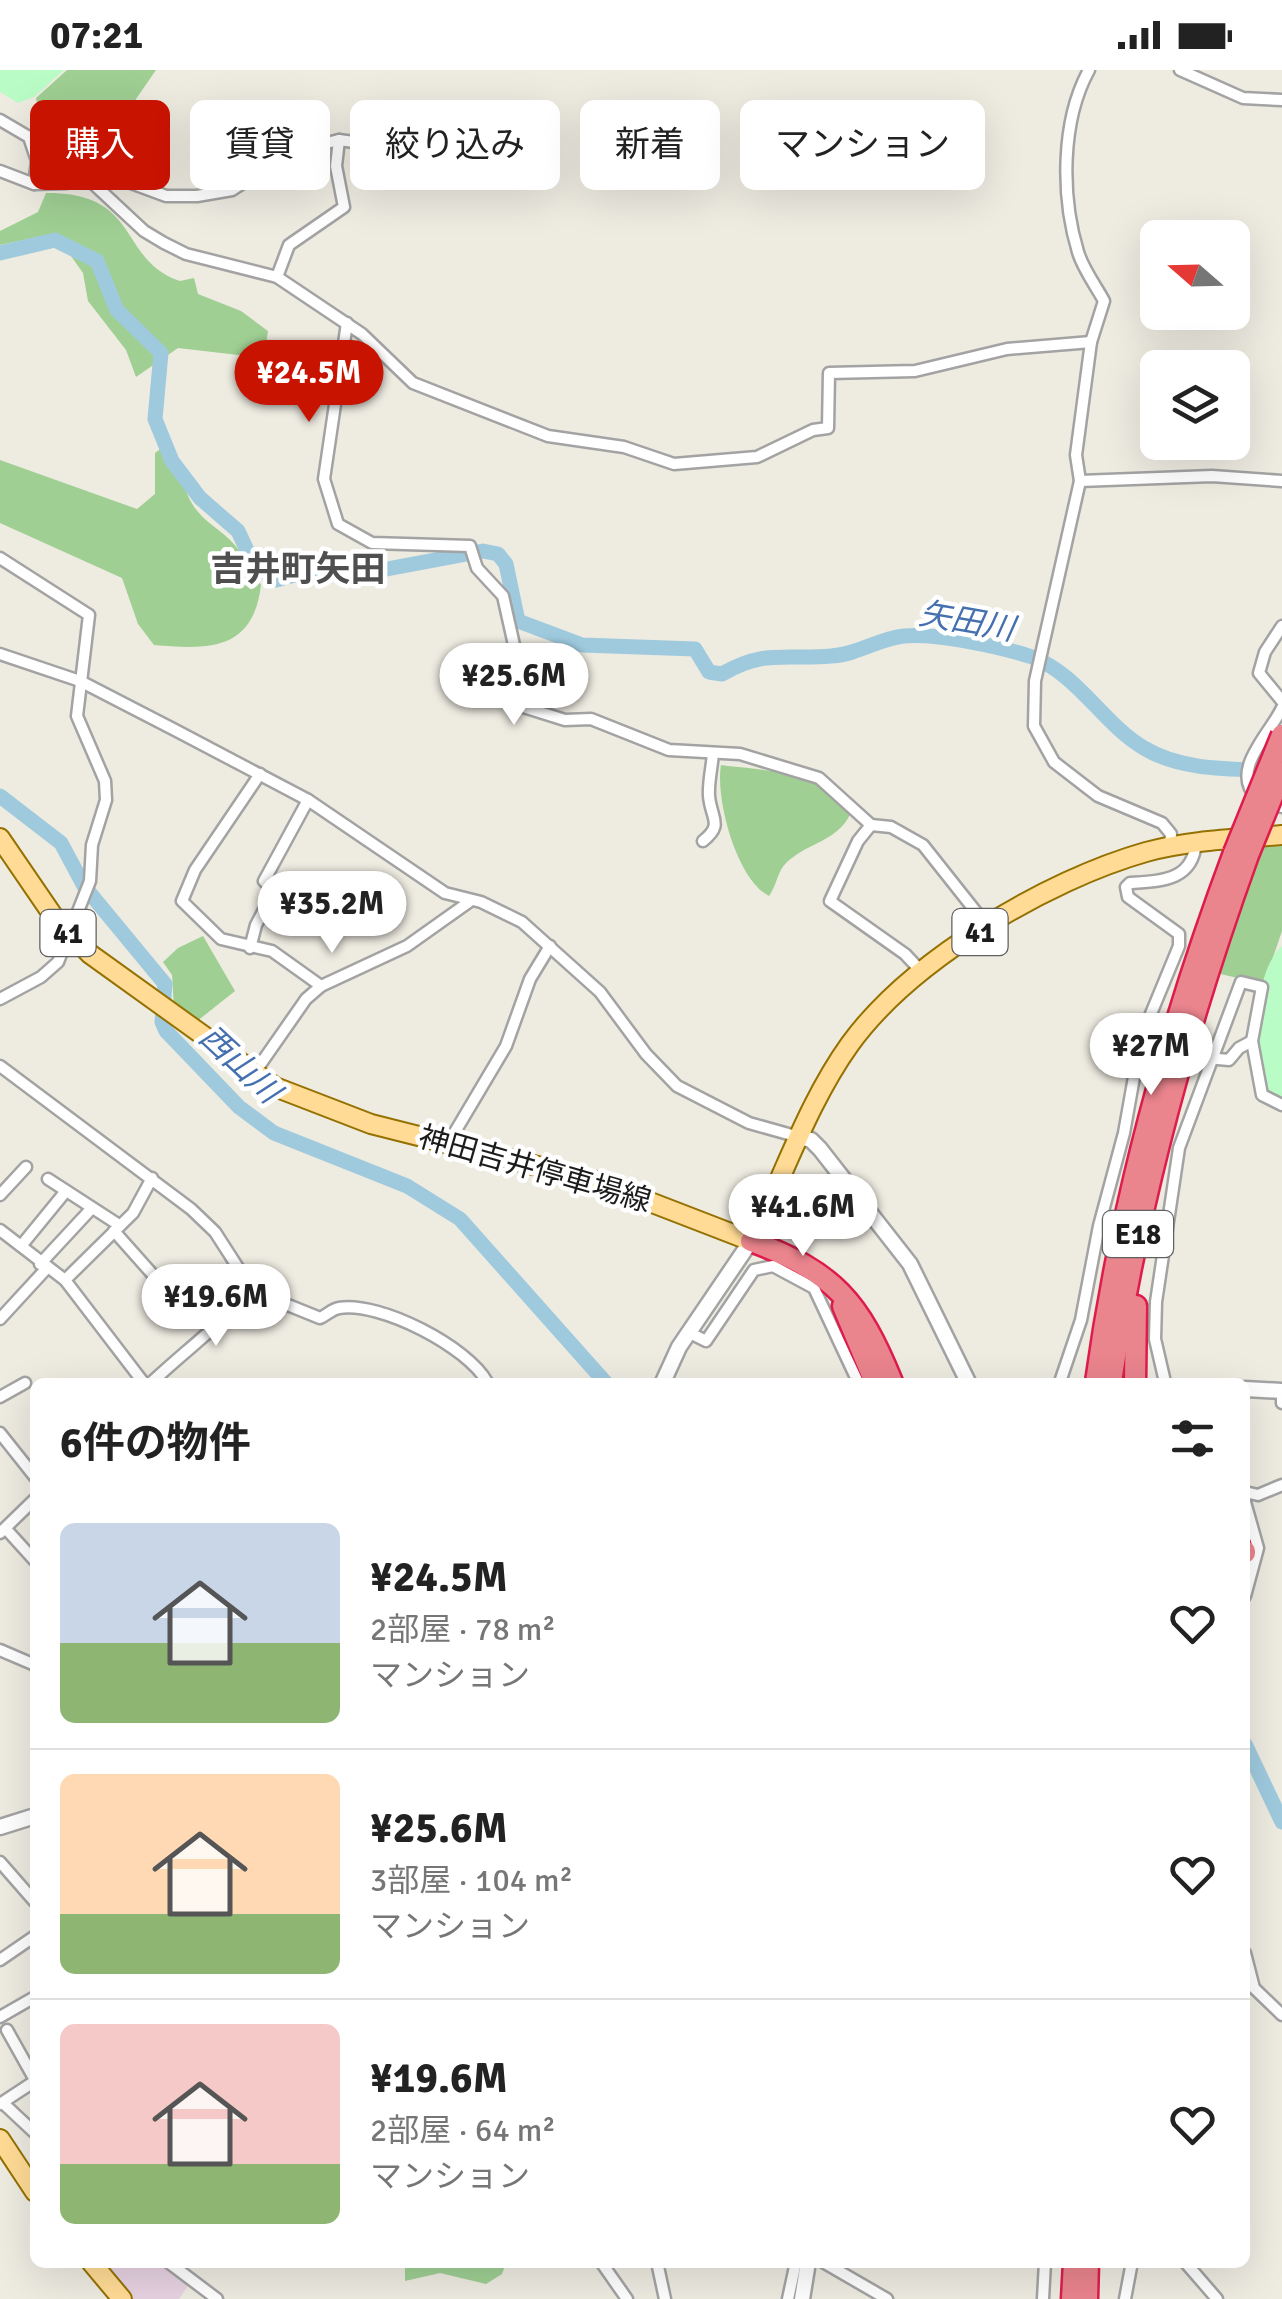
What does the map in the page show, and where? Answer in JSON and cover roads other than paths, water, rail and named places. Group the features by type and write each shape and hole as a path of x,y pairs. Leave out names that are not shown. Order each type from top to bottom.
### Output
{"highway":[{"name":"E18","path":"1113,1378 1128,1279 1172,1087 1241,854 1282,734"},
{"name":"E18","path":"1097,1378 1140,1149 1176,1021 1241,854 1282,772"},
{"path":"1135,1378 1132,1354 1138,1280 1172,1087"},
{"path":"1087,1378 1124,1201 1140,1149"},
{"path":"751,1241 821,1274 862,1315 890,1378"},
{"path":"821,1274 844,1306 873,1378"},
{"path":"1072,2299 1074,2268"},
{"path":"1086,2299 1088,2268"}],"main road":[{"name":"41","path":"751,1241 849,1047 886,1001 920,970 988,926 1094,870 1170,846 1282,835"},
{"name":"神田吉井停車場線","path":"4,850 69,934 253,1074 339,1114 593,1180 751,1241"},
{"path":"0,2139 30,2184"},
{"path":"96,2268 122,2299"}],"street":[{"path":"1089,70 1069,115 1068,186 1078,254 1104,301 1090,342 1076,455 1080,481 1035,681 1034,726 1054,762 1098,796 1162,823 1171,834 1170,846"},
{"path":"1180,70 1243,98 1282,100"},
{"path":"0,120 30,140"},
{"path":"277,278 289,245 344,207 336,166 339,140"},
{"path":"151,190 166,196 220,194 293,151 339,140 350,141"},
{"path":"0,171 30,182"},
{"path":"101,190 144,231 186,254 277,278 348,323 404,376 428,392 480,407 548,436 624,447 674,464 757,457 812,430 828,428 830,374 915,371 1007,349 1090,342"},
{"path":"348,323 324,479 338,524 372,543 470,546 477,568 503,596 514,645 502,692 510,706 564,720 591,719 669,750 740,754 819,778 871,825 890,828 924,845 988,926"},
{"path":"1080,481 1212,476 1282,482"},
{"path":"0,558 89,615 77,716 106,780 106,800 92,844 90,881 69,934 50,971 0,999"},
{"path":"1282,626 1265,652 1260,673 1282,704 1270,734 1253,753 1248,776 1251,792 1282,807"},
{"path":"0,654 80,681 308,800 446,893 502,911 550,946 600,992 646,1054 677,1086 749,1123 811,1140 910,1264 966,1378"},
{"path":"703,841 715,831 718,819 709,795 713,753"},
{"path":"260,774 195,870 182,901 220,939 272,951 320,986"},
{"path":"250,948 256,925 274,891 264,882 308,800"},
{"path":"871,825 858,840 830,901 906,954 920,970"},
{"path":"1061,1378 1081,1320 1099,1226 1145,1040 1175,960 1179,934 1128,896 1126,887 1130,883 1175,877 1191,861 1196,842"},
{"path":"253,1074 320,986 407,946 469,902"},
{"path":"449,1142 506,1046 530,979 550,946"},
{"path":"1163,1378 1155,1339 1159,1269 1178,1148 1208,1059 1240,982 1257,983 1263,993 1252,1041 1262,1095 1282,1104"},
{"path":"1145,1040 1208,1059 1229,1060 1252,1041"},
{"path":"0,1066 152,1178 215,1232 251,1289 320,1318 335,1308 371,1309 452,1348 474,1363 484,1378"},
{"path":"0,1195 26,1167"},
{"path":"65,1280 133,1213 152,1178"},
{"path":"48,1180 116,1228 162,1285"},
{"path":"22,1246 66,1191"},
{"path":"0,1319 92,1208"},
{"path":"0,1230 43,1267 65,1280 140,1378"},
{"path":"664,1378 669,1364 751,1241"},
{"path":"690,1333 706,1340 754,1270 773,1266 814,1288 856,1378"},
{"path":"156,1378 209,1328 226,1319 251,1289"},
{"path":"0,1398 25,1383"},
{"path":"1250,1389 1282,1391"},
{"path":"0,1433 30,1471"},
{"path":"1250,1493 1258,1495 1282,1485"},
{"path":"30,1505 3,1531 30,1556"},
{"path":"1250,1520 1258,1548 1250,1578"},
{"path":"0,1650 30,1663"},
{"path":"0,1827 30,1818"},
{"path":"0,1862 30,1896"},
{"path":"0,1960 30,1939"},
{"path":"1250,1972 1254,1988 1282,2015"},
{"path":"0,2018 30,2000"},
{"path":"7,2030 30,2071"},
{"path":"30,2084 2,2104 30,2129"},
{"path":"176,2268 217,2299"},
{"path":"606,2268 627,2299"},
{"path":"658,2268 665,2299"},
{"path":"788,2299 795,2268"},
{"path":"802,2299 807,2268"},
{"path":"833,2268 887,2299"},
{"path":"1043,2299 1045,2268"},
{"path":"1126,2299 1131,2268"},
{"path":"1191,2268 1217,2299"}],"waterway":[{"name":"矢田川","path":"0,253 55,240 97,261 117,310 161,353 155,419 172,461 200,498 238,531 254,565 276,580 320,568 360,574 483,551 498,554 506,564 518,621 582,645 695,649 709,672 722,674 763,658 841,655 904,636 969,642 1019,653 1048,665 1077,687 1129,738 1157,755 1202,766 1263,770"},
{"name":"西山川","path":"0,796 61,843 84,886 165,984 162,1022 166,1031 239,1107 274,1133 407,1186 460,1219 601,1378"},
{"name":"西山川","path":"1250,1755 1282,1822"}],"district":[{"name":"吉井町矢田","path":"298,569"}]}
